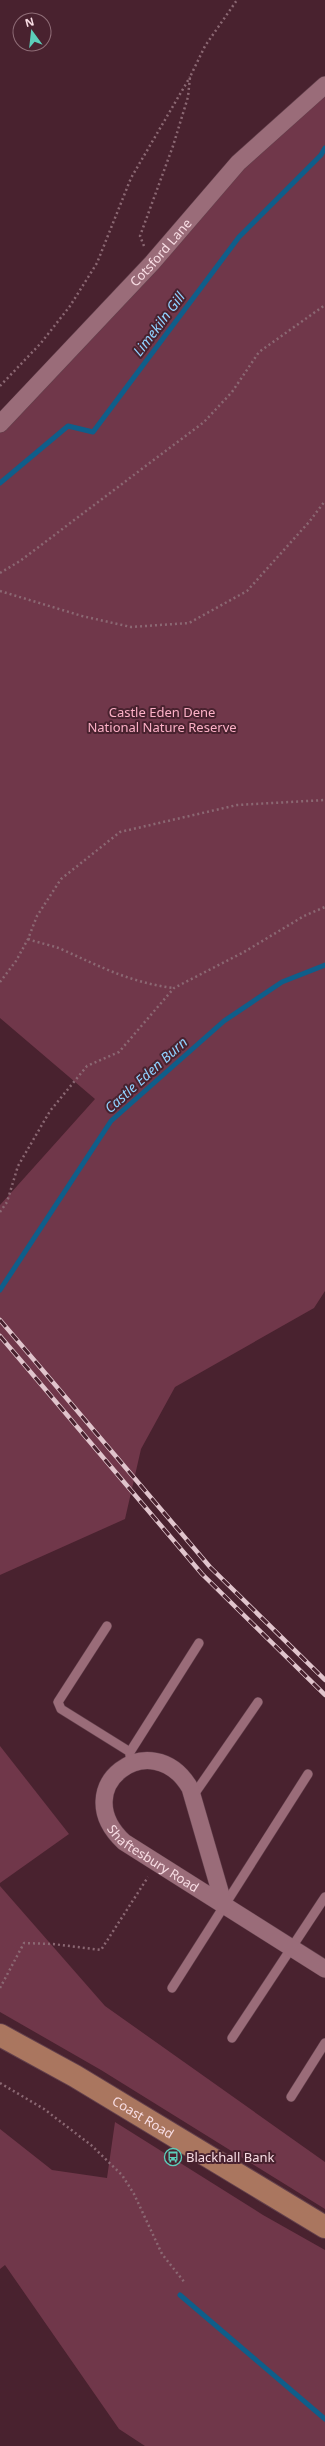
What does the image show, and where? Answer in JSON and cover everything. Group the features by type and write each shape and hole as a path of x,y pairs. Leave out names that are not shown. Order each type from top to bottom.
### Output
{"main road":[{"name":"Coast Road","path":"0,2035 82,2080 325,2227"}],"street":[{"name":"Cotsford Lane","path":"0,424 152,263 238,163 325,85"},
{"name":"Shaftesbury Road","path":"224,1905 193,1796 183,1776 169,1764 153,1761 139,1761 130,1758 108,1784 104,1798 104,1812 107,1821 115,1833 124,1842 325,1969"}],"lane":[{"path":"107,1626 58,1702 61,1709 130,1758 199,1643"},
{"path":"193,1796 258,1702"},
{"path":"172,1988 308,1774"},
{"path":"232,2038 325,1896"},
{"path":"291,2097 325,2044"}],"path":[{"path":"0,386 41,343 78,293 97,263 131,178 190,77 205,46 237,0"},
{"path":"152,263 140,236 188,98 190,77"},
{"path":"0,573 20,561 204,422 232,392 259,352 325,305"},
{"path":"0,591 82,616 131,627 189,623 247,591 309,522 325,501"},
{"path":"0,982 28,939 37,916 61,879 120,832 237,805 325,800"},
{"path":"0,1212 7,1202 18,1166 50,1111 87,1066 120,1052 174,988 244,952 304,916 325,908"},
{"path":"28,939 44,945 59,948 110,973 155,986 174,988"},
{"path":"0,1988 24,1943 53,1944 101,1950 157,1863"},
{"path":"0,2083 44,2109 90,2145 122,2175 134,2194 162,2254 184,2283"}],"green space":[{"name":"Castle Eden Dene National Nature Reserve","path":"325,85 325,1291 314,1308 175,1387 141,1449 125,1519 0,1575 0,1205 95,1099 0,1018 0,424 152,263"},
{"path":"0,1746 69,1834 0,1883"},
{"path":"0,1886 105,2006 325,2162 325,2209 101,2070 0,2012"},
{"path":"115,2122 263,2215 325,2250 325,2446 145,2446 119,2429 5,2265 0,2269 0,2129 52,2170 107,2178"}],"waterway":[{"name":"Limekiln Gill","path":"0,483 68,426 93,432 239,237 321,155 325,148"},
{"name":"Castle Eden Burn","path":"0,1290 111,1121 224,1021 282,982 325,965"},
{"path":"180,2295 325,2419"}],"railway":[{"path":"0,1320 210,1567 325,1680"},
{"path":"0,1336 202,1574 325,1695"}],"place":[{"name":"Blackhall Bank","path":"173,2157"}]}
